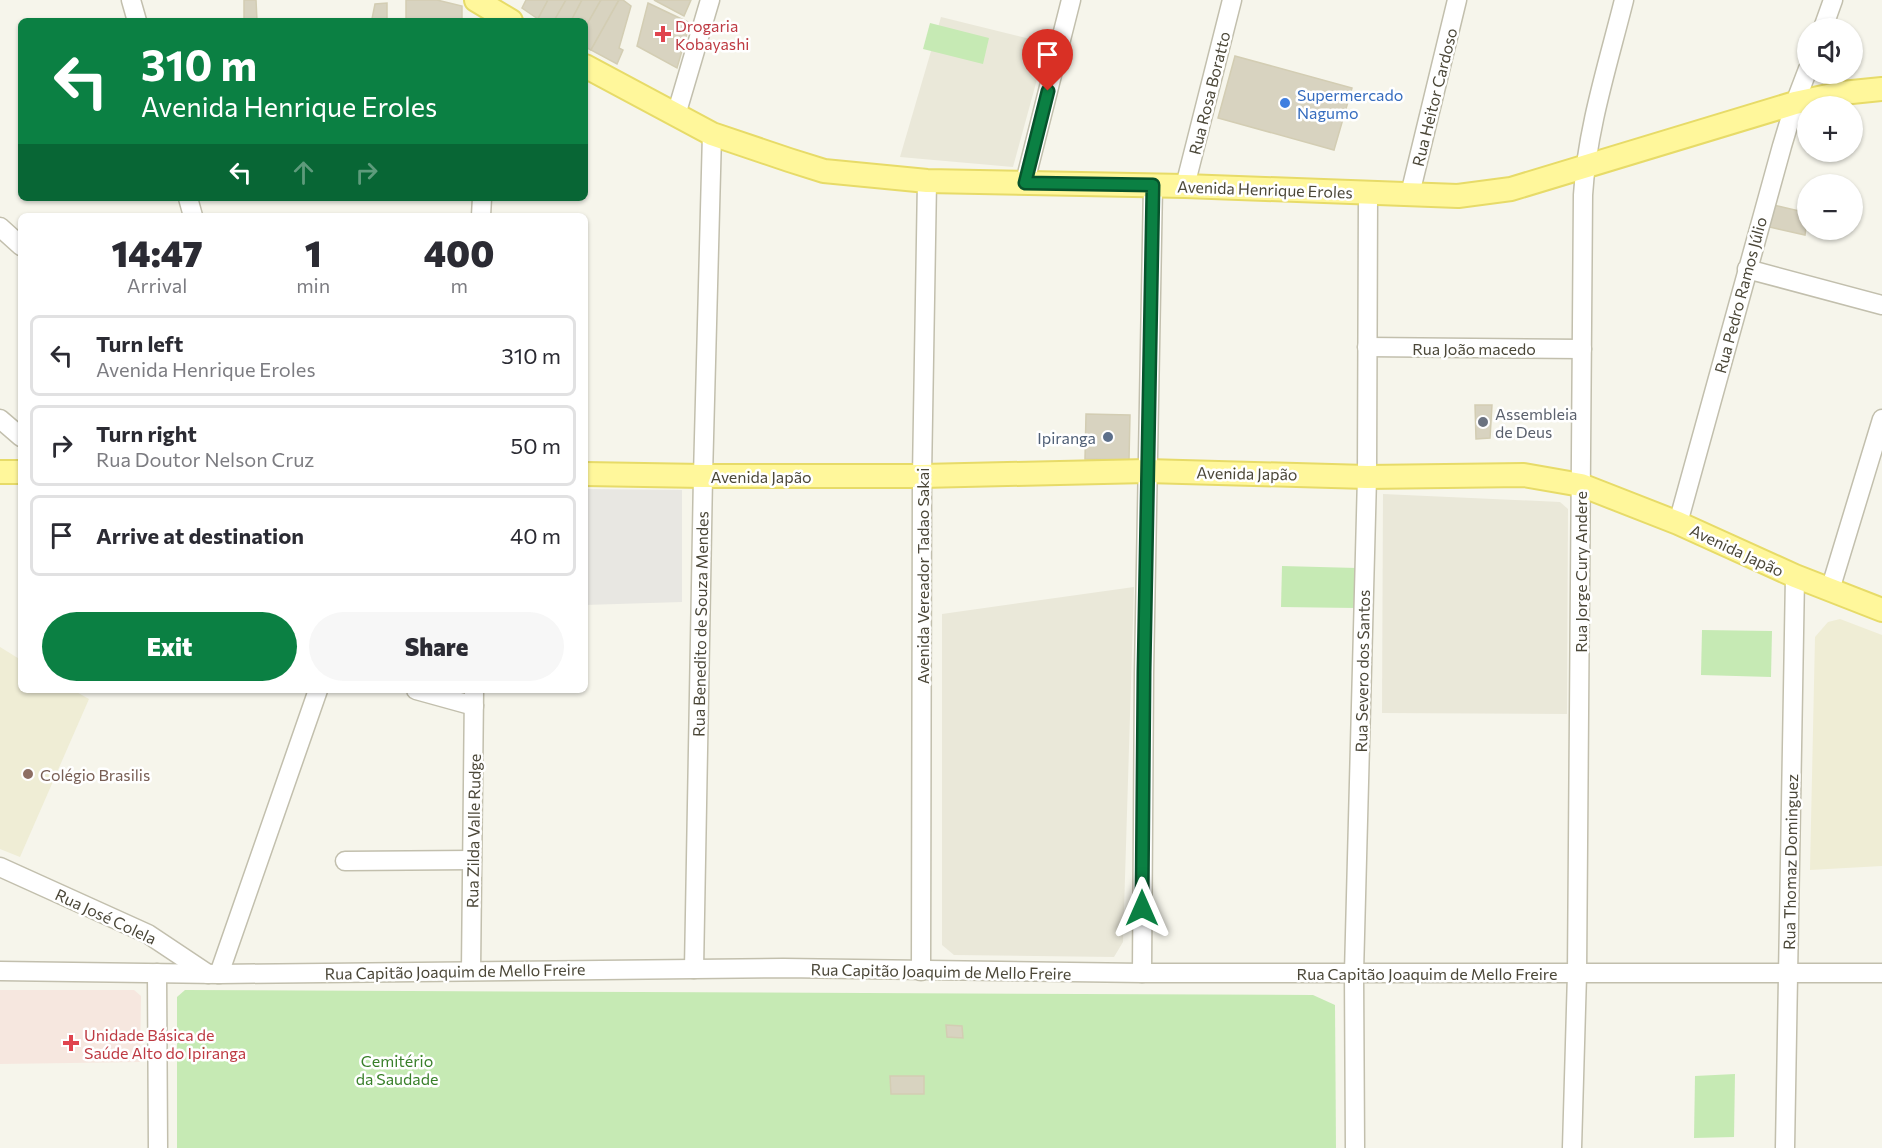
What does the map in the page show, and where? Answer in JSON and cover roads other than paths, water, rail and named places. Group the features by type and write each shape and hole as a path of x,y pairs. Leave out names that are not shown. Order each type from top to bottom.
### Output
{"main road":[{"path":"481,8 504,18"},
{"name":"Avenida Henrique Eroles","path":"588,68 712,134 824,171 927,181 1153,185 1458,196 1512,189 1794,103 1842,93 1882,89"},
{"name":"Avenida Japão","path":"588,474 922,476 1147,471 1366,477 1524,475 1581,484 1678,523 1795,576 1882,610"},
{"path":"0,472 18,472"}],"street":[{"path":"131,0 136,18"},
{"path":"676,114 710,0"},
{"path":"1025,183 1071,0"},
{"name":"Rua Rosa Boratto","path":"1185,186 1232,0"},
{"name":"Rua Heitor Cardoso","path":"1410,194 1457,0"},
{"name":"Rua Jorge Cury Andere","path":"1572,1148 1585,166 1624,0"},
{"path":"1827,18 1833,0"},
{"name":"Rua Pedro Ramos Júlio","path":"1678,523 1794,103 1802,84"},
{"name":"Rua Benedito de Souza Mendes","path":"694,969 712,134"},
{"name":"Avenida Vereador Tadao Sakai","path":"921,971 922,476 927,181"},
{"path":"1142,973 1147,471 1153,185"},
{"name":"Rua Severo dos Santos","path":"1355,1148 1354,973 1366,477 1368,194"},
{"path":"0,227 18,243"},
{"path":"1748,269 1882,305"},
{"name":"Rua João macedo","path":"1366,347 1582,349"},
{"path":"0,419 18,434"},
{"path":"1830,590 1882,419"},
{"name":"Rua Thomaz Dominguez","path":"1785,1148 1795,576"},
{"path":"213,974 317,693"},
{"path":"438,693 474,698"},
{"name":"Rua Zilda Valle Rudge","path":"471,971 474,698"},
{"path":"345,861 472,860"},
{"name":"Rua José Colela","path":"0,867 148,934 213,974"},
{"name":"Rua Capitão Joaquim de Mello Freire","path":"0,971 213,974 783,968 1142,973 1882,973"},
{"path":"157,973 158,1148"}],"place":[{"name":"Drogaria Kobayashi","path":"663,34"},
{"name":"Supermercado Nagumo","path":"1285,103"},
{"name":"Assembleia de Deus","path":"1483,422"},
{"name":"Ipiranga","path":"1108,437"},
{"name":"Colégio Brasilis","path":"28,774"},
{"name":"Unidade Básica de Saúde Alto do Ipiranga","path":"71,1043"}],"park label":[{"name":"Cemitério da Saudade","path":"397,1069"}]}
